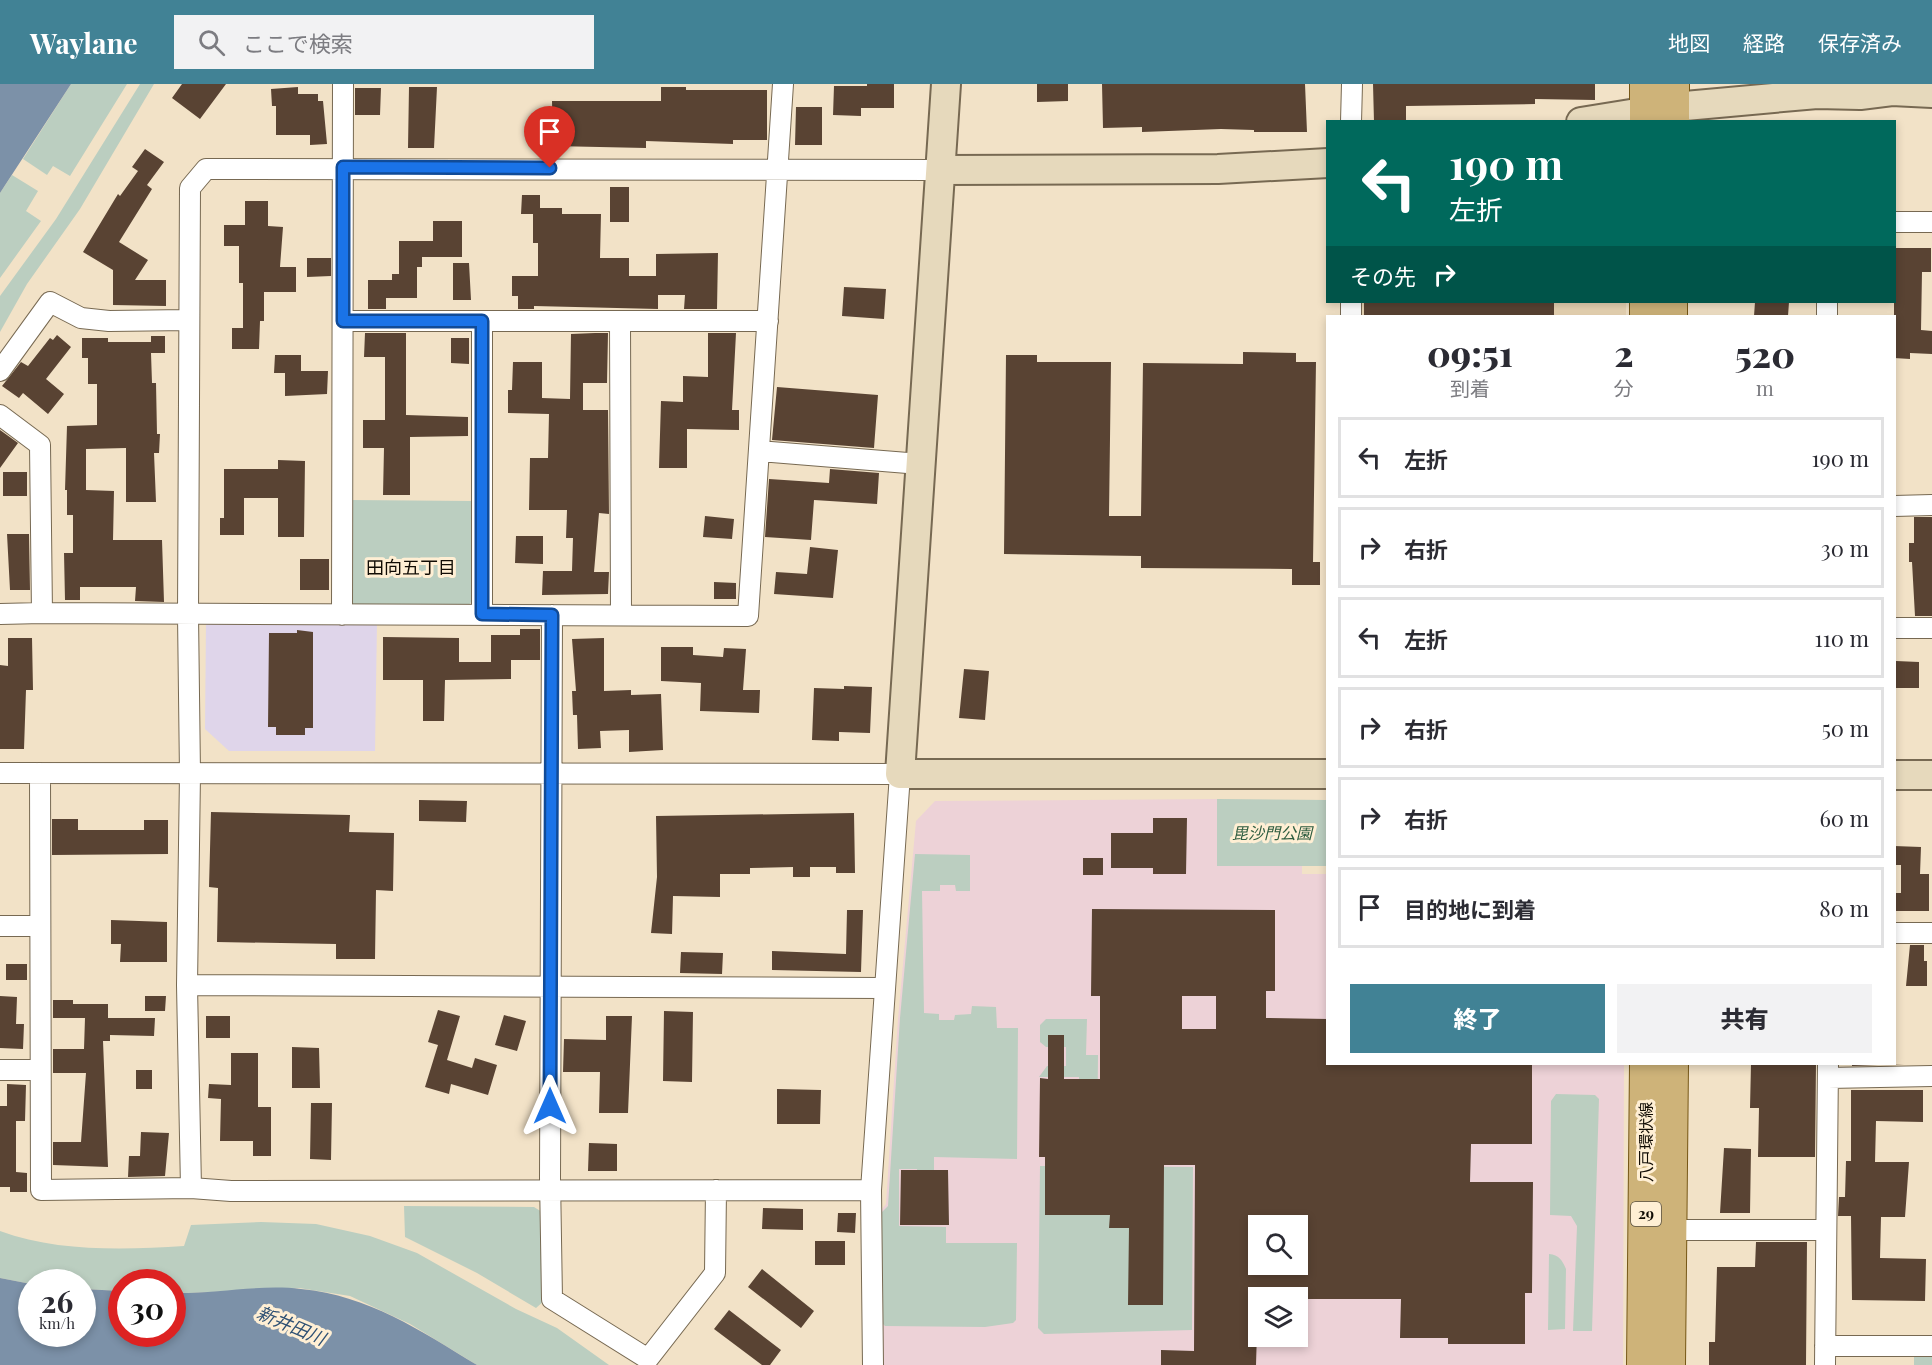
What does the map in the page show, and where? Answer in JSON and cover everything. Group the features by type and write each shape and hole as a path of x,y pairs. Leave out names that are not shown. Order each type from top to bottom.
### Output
{"main road":[{"name":"八戸環状線","path":"1643,1365 1646,1065"},
{"name":"八戸環状線","path":"1669,1365 1671,1065"}],"street":[{"path":"342,615 343,84"},
{"path":"0,614 748,616 780,168 783,84"},
{"path":"873,1365 871,1190 942,170 946,84"},
{"path":"1352,84 1352,120"},
{"path":"1590,120 1660,105 1817,94 1892,91 1932,93"},
{"path":"191,1188 187,985 190,774 188,320 190,188 206,169 343,167 1218,169 1326,163"},
{"path":"1896,222 1932,222"},
{"path":"0,371 50,302 81,318 109,321 188,320"},
{"path":"343,321 768,321"},
{"path":"482,321 482,614"},
{"path":"620,322 621,615"},
{"path":"0,415 40,445 42,613"},
{"path":"759,451 920,464"},
{"path":"1896,506 1932,505"},
{"path":"552,615 550,774 552,1299 648,1359 715,1273 716,1190"},
{"path":"1896,628 1932,628"},
{"path":"0,773 1326,774"},
{"path":"40,773 41,1190 191,1188 231,1191 871,1190"},
{"path":"1896,775 1932,775"},
{"path":"0,926 39,926"},
{"path":"1896,933 1932,933"},
{"path":"187,985 884,988"},
{"path":"0,1070 39,1070"},
{"path":"1932,1076 1828,1071 1825,1355 1932,1346"},
{"path":"1670,1230 1825,1230"}],"shaded area":[{"path":"1362,303 1626,303 1626,315 1362,315"},
{"path":"206,622 377,622 375,751 229,751 205,729"},
{"path":"1217,799 1217,866 1302,866 1302,874 1326,874 1326,1065 1624,1065 1623,1365 880,1365 879,1213 886,1204 898,1019 916,821 935,801"}],"green space":[{"path":"71,84 127,84 70,176 53,166 47,175 23,159"},
{"path":"140,84 154,84 80,209 27,284 0,332 0,296 56,219"},
{"path":"12,175 38,191 26,211 41,221 0,278 0,193"},
{"path":"350,500 472,501 472,601 467,607 356,607 350,601"},
{"name":"毘沙門公園","path":"1217,799 1326,800 1326,866 1217,866"},
{"path":"915,854 970,855 970,891 956,891 955,885 940,885 940,891 922,891 924,1013 939,1014 939,1020 954,1020 955,1015 971,1014 972,1006 996,1007 997,1028 1018,1028 1017,1159 934,1157 934,1177 918,1176 917,1169 899,1169 899,1226 946,1227 946,1243 1017,1243 1016,1320 1013,1323 985,1327 885,1326 881,1322 882,1212 888,1206 900,1018"},
{"path":"1046,1019 1087,1019 1086,1055 1098,1055 1097,1155 1078,1156 1079,1077 1039,1077 1047,1066 1066,1066 1066,1047 1046,1047 1040,1042 1040,1025"},
{"path":"1556,1094 1595,1095 1599,1099 1592,1331 1573,1331 1577,1226 1571,1216 1550,1215 1551,1101"},
{"path":"1040,1166 1193,1167 1192,1330 1044,1334 1038,1328"},
{"path":"404,1206 534,1207 542,1212 544,1301 536,1308 477,1273 405,1237"},
{"path":"261,1222 316,1224 370,1236 417,1253 516,1309 557,1328 609,1365 477,1365 410,1324 350,1296 299,1288 186,1293 186,1269 108,1269 108,1290 96,1290 96,1269 18,1269 18,1281 0,1278 0,1231 44,1243 114,1249 184,1246 191,1225"},
{"path":"1549,1254 1560,1258 1566,1269 1565,1329 1548,1330"},
{"path":"1914,1355 1932,1355 1932,1365 1914,1365"}],"water":[{"path":"0,84 71,84 0,193"},
{"name":"新井田川","path":"0,1278 18,1281 18,1347 96,1347 96,1290 108,1290 108,1347 186,1347 186,1293 285,1288 326,1293 372,1307 414,1327 477,1365 0,1365"}],"building":[{"path":"182,84 226,84 200,119 172,98"},
{"path":"867,84 894,84 894,108 861,108 861,116 833,115 834,86 867,86"},
{"path":"1037,84 1068,84 1068,101 1037,102"},
{"path":"1102,84 1305,84 1307,132 1254,132 1254,130 1221,129 1142,132 1142,127 1103,128"},
{"path":"1373,84 1595,84 1595,100 1535,99 1535,104 1406,106 1406,120 1374,120"},
{"path":"298,87 298,94 318,94 318,101 323,101 327,144 310,145 310,135 276,135 276,106 272,106 271,89"},
{"path":"409,87 437,87 434,148 408,148"},
{"path":"661,87 686,87 686,90 767,90 767,140 733,140 733,144 646,141 646,148 553,146 552,101 661,101"},
{"path":"355,88 381,88 380,115 355,115"},
{"path":"796,107 822,107 822,145 795,145"},
{"path":"145,149 164,162 147,185 152,189 119,242 148,260 135,280 166,280 166,306 113,305 113,270 83,252 118,194 120,196 138,171 132,167"},
{"path":"610,187 629,187 629,222 610,222"},
{"path":"522,195 540,195 540,208 562,208 562,214 601,214 600,258 629,258 629,276 656,276 656,254 718,253 717,309 684,309 685,295 658,295 658,309 534,306 534,309 518,309 518,296 512,296 512,276 538,276 538,243 533,243 533,214 521,214"},
{"path":"245,201 268,201 268,226 283,227 280,267 296,267 296,292 264,292 264,321 260,321 259,349 232,349 232,328 243,328 243,283 239,283 239,246 224,246 224,225 245,225"},
{"path":"433,221 462,221 462,257 422,257 422,267 417,267 417,298 386,298 386,309 368,309 368,280 392,280 392,274 399,274 399,241 433,241"},
{"path":"1896,248 1931,248 1931,272 1922,272 1921,330 1932,331 1932,354 1910,353 1910,359 1896,358 1896,315 1894,315"},
{"path":"307,258 331,258 331,276 307,277"},
{"path":"453,263 469,263 471,300 453,300"},
{"path":"844,287 886,289 884,319 842,316"},
{"path":"1364,303 1554,303 1554,315 1364,315"},
{"path":"1755,303 1789,303 1788,315 1754,315"},
{"path":"365,333 406,333 406,415 468,417 468,436 410,437 410,495 383,495 384,448 363,448 363,420 385,420 385,357 364,357"},
{"path":"608,333 607,383 583,383 583,410 608,410 609,514 599,513 594,572 609,572 608,594 542,595 543,571 572,571 573,538 566,538 567,510 529,510 530,458 548,458 549,414 508,413 508,390 512,390 513,362 542,362 542,398 570,399 571,334"},
{"path":"708,333 736,333 732,410 739,410 739,430 687,429 687,468 659,468 661,401 683,402 683,376 708,377"},
{"path":"57,335 71,347 46,379 64,394 48,414 23,393 19,398 2,386 21,362 28,366 50,338 53,340"},
{"path":"151,336 165,336 165,353 151,353 152,383 156,383 157,434 160,434 159,453 154,453 156,502 126,502 126,448 86,449 86,490 114,491 113,540 162,540 164,602 135,601 136,587 80,587 80,600 65,600 64,553 73,553 73,515 67,515 67,490 65,490 67,426 97,425 97,384 88,384 88,358 82,358 82,338 108,338 108,342 151,342"},
{"path":"451,338 469,338 469,364 451,363"},
{"path":"1243,352 1296,353 1296,362 1316,362 1313,562 1320,562 1320,585 1292,585 1292,569 1141,568 1141,556 1004,554 1006,355 1037,355 1037,362 1111,362 1109,516 1141,516 1143,363 1243,364"},
{"path":"275,355 301,355 301,371 328,371 327,394 285,396 285,373 274,373"},
{"path":"777,387 878,395 874,448 772,440"},
{"path":"0,430 18,443 0,468"},
{"path":"278,460 305,461 304,537 278,537 278,498 244,498 244,535 220,535 220,518 224,518 224,469 278,469"},
{"path":"830,469 879,473 877,504 814,500 811,540 765,537 769,479 829,483"},
{"path":"3,472 27,472 27,496 3,496"},
{"path":"705,516 734,519 732,539 703,537"},
{"path":"1914,517 1932,517 1932,616 1915,616 1912,562 1909,562 1909,543 1914,543"},
{"path":"7,534 29,534 30,590 10,590"},
{"path":"516,536 543,536 543,564 515,563"},
{"path":"810,547 838,550 833,598 774,594 776,572 807,574"},
{"path":"300,559 329,559 329,590 300,590"},
{"path":"714,582 736,583 736,599 714,599"},
{"path":"520,629 540,629 540,660 511,660 511,679 445,680 444,721 423,721 423,680 383,680 383,637 459,638 459,662 491,662 491,635 520,635"},
{"path":"297,630 313,632 313,728 305,728 305,735 276,735 276,727 268,727 269,633 297,633"},
{"path":"8,638 32,638 33,690 26,690 24,749 0,749 0,665 8,666"},
{"path":"604,638 604,691 631,690 631,695 661,694 663,750 629,752 629,730 600,731 601,748 578,749 577,715 573,715 572,691 576,691 572,639"},
{"path":"661,647 693,647 693,655 723,657 724,648 746,649 743,690 760,690 759,713 700,711 701,683 661,681"},
{"path":"1896,661 1919,662 1919,688 1896,688"},
{"path":"964,669 989,671 985,720 959,718"},
{"path":"844,686 872,687 870,733 839,732 839,741 812,740 814,688 844,689"},
{"path":"419,800 467,801 466,822 419,821"},
{"path":"211,812 350,815 349,832 394,833 393,891 376,890 375,959 336,959 336,944 217,942 218,888 209,887"},
{"path":"854,813 855,873 836,873 836,867 810,867 810,877 793,877 793,867 750,868 750,874 720,874 720,897 673,896 672,934 651,933 657,877 656,816"},
{"path":"1153,818 1187,818 1186,874 1153,874 1153,868 1111,868 1111,833 1153,833"},
{"path":"52,819 78,819 78,830 144,830 144,820 168,820 168,854 52,855"},
{"path":"1896,846 1921,847 1920,874 1929,874 1929,911 1896,911 1896,893 1901,893 1901,865 1896,865"},
{"path":"1083,858 1103,858 1103,875 1083,875"},
{"path":"1092,909 1275,910 1275,991 1266,991 1266,1018 1326,1019 1326,1065 1532,1065 1532,1144 1471,1144 1470,1182 1533,1182 1532,1293 1525,1293 1525,1344 1448,1344 1448,1338 1400,1338 1401,1299 1308,1299 1308,1287 1248,1287 1248,1347 1257,1347 1256,1365 1161,1365 1161,1350 1194,1351 1195,1165 1164,1165 1163,1305 1128,1305 1129,1228 1109,1228 1110,1215 1045,1215 1045,1157 1039,1157 1040,1078 1048,1079 1048,1035 1064,1035 1064,1079 1100,1079 1100,996 1091,996","holes":["1182,996 1216,996 1216,1029 1182,1029"]},
{"path":"847,910 863,910 861,972 772,970 772,951 846,954"},
{"path":"111,920 167,922 167,962 120,962 121,944 111,944"},
{"path":"1910,945 1924,945 1924,961 1927,961 1927,986 1906,986"},
{"path":"681,952 723,953 722,974 680,973"},
{"path":"6,964 27,964 27,980 6,980"},
{"path":"0,996 17,997 16,1024 24,1024 23,1049 0,1048"},
{"path":"145,996 166,996 165,1011 145,1011"},
{"path":"53,1000 73,1000 73,1004 108,1004 108,1018 155,1018 154,1036 110,1035 110,1041 103,1041 108,1167 53,1165 53,1142 81,1142 86,1073 53,1073 53,1049 84,1049 85,1018 53,1018"},
{"path":"438,1010 460,1016 447,1060 472,1068 475,1058 497,1065 488,1095 451,1084 449,1094 425,1087 438,1045 428,1042"},
{"path":"664,1011 693,1012 692,1082 663,1081"},
{"path":"504,1015 526,1021 517,1051 495,1045"},
{"path":"206,1016 230,1016 230,1038 206,1038"},
{"path":"606,1016 632,1016 628,1113 599,1113 600,1072 563,1072 564,1039 606,1040"},
{"path":"292,1047 319,1048 320,1088 292,1088"},
{"path":"231,1053 258,1053 258,1107 271,1107 271,1156 253,1156 253,1141 220,1141 221,1099 208,1098 209,1084 231,1085"},
{"path":"1751,1065 1816,1065 1815,1157 1758,1157 1759,1108 1750,1108"},
{"path":"136,1070 152,1070 152,1089 136,1089"},
{"path":"7,1084 26,1085 25,1121 16,1121 16,1172 27,1173 27,1192 10,1192 10,1187 0,1187 0,1106 7,1106"},
{"path":"777,1089 821,1090 820,1124 777,1124"},
{"path":"1851,1090 1923,1090 1923,1122 1876,1121 1875,1162 1909,1162 1905,1217 1881,1217 1880,1258 1926,1259 1925,1301 1852,1300 1851,1216 1838,1216 1839,1197 1845,1197 1846,1161 1851,1161"},
{"path":"311,1103 332,1103 331,1160 310,1159"},
{"path":"141,1132 169,1133 165,1176 128,1177 129,1156 140,1156"},
{"path":"589,1143 617,1144 617,1171 588,1171"},
{"path":"1724,1148 1751,1149 1750,1213 1720,1213"},
{"path":"901,1170 948,1170 949,1225 900,1225"},
{"path":"763,1208 803,1209 803,1230 762,1229"},
{"path":"838,1213 856,1213 855,1233 837,1232"},
{"path":"815,1241 845,1241 845,1265 815,1265"},
{"path":"1756,1242 1807,1242 1806,1365 1709,1365 1709,1342 1715,1342 1717,1267 1755,1267"},
{"path":"762,1269 814,1311 801,1328 748,1287"},
{"path":"729,1310 781,1350 770,1365 762,1365 714,1329"}],"district":[{"name":"田向五丁目","path":"411,568"}],"route":[{"path":"550,168 343,167 343,321 482,321 482,614 552,615 550,1106"}]}
